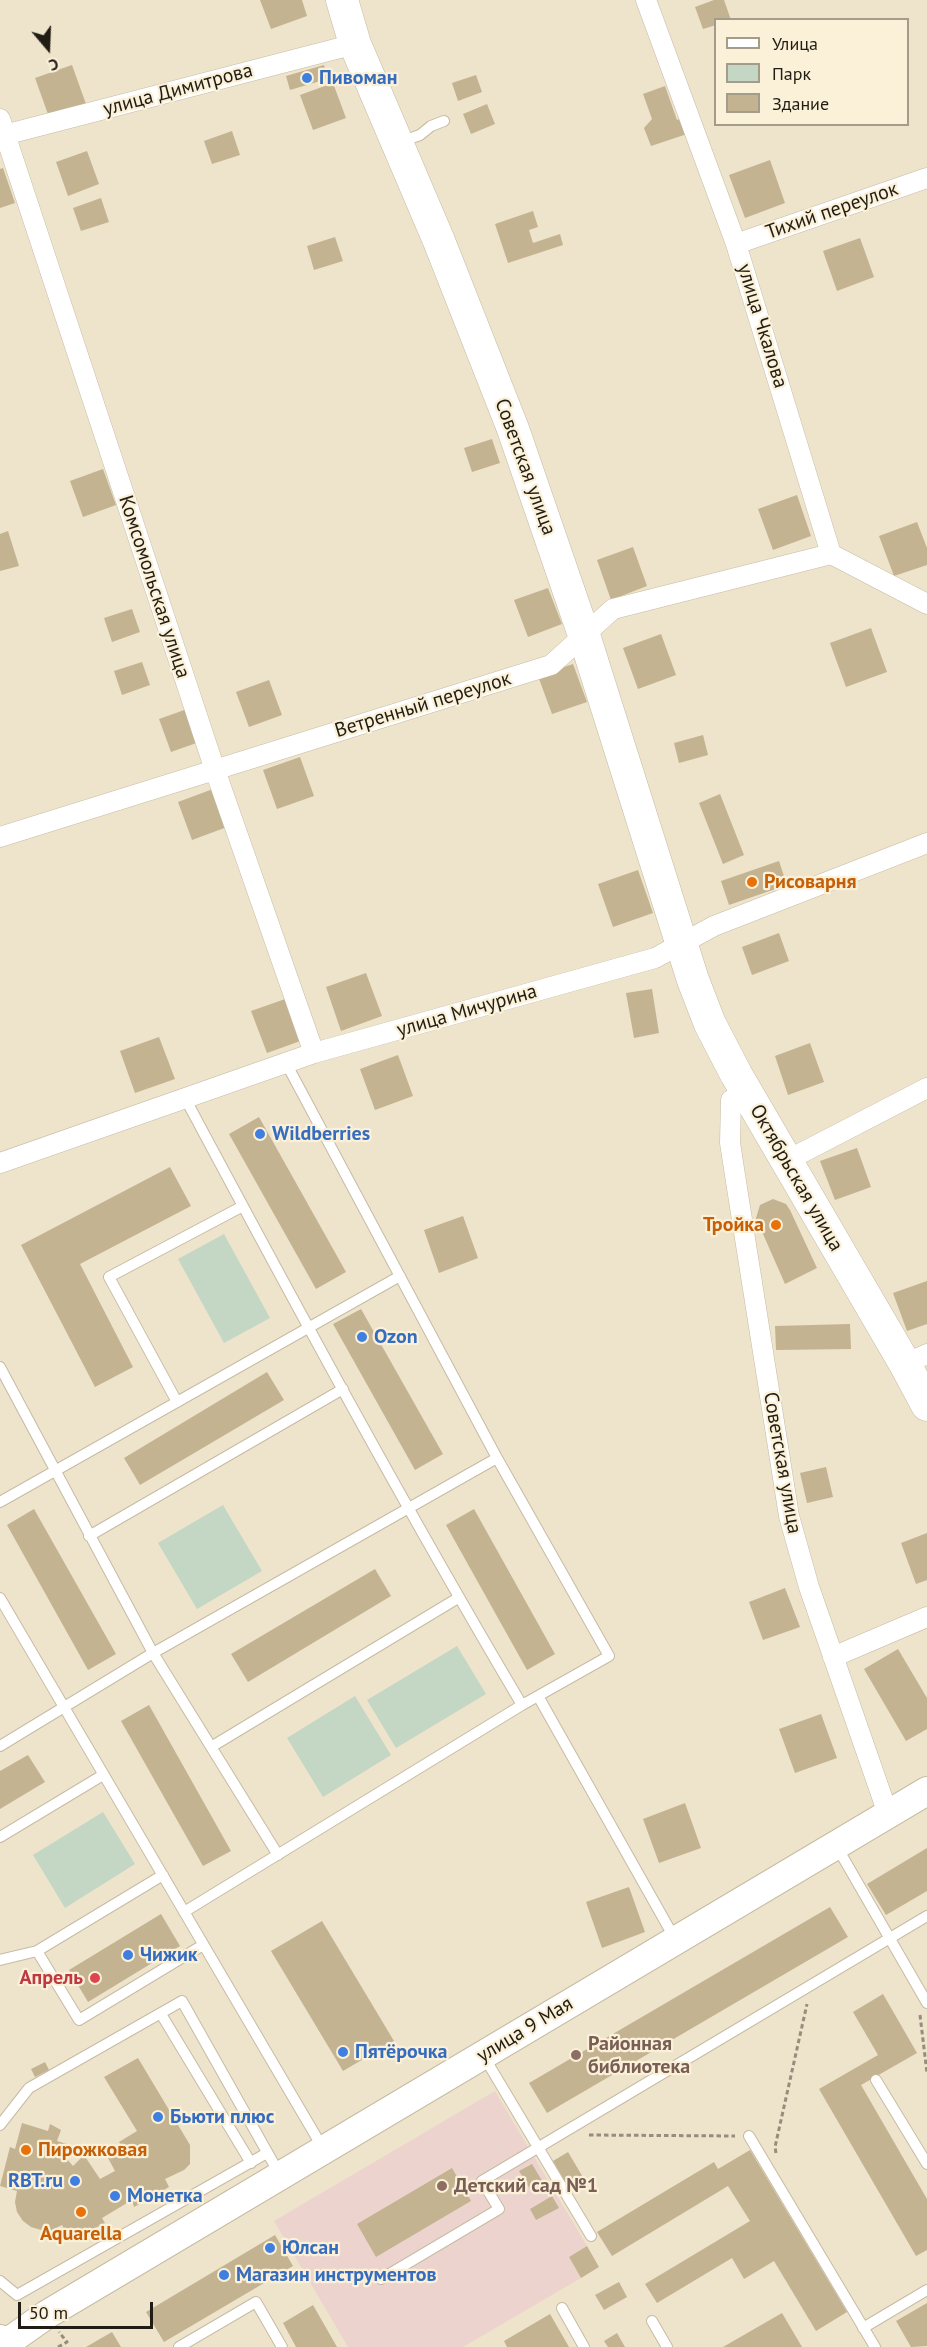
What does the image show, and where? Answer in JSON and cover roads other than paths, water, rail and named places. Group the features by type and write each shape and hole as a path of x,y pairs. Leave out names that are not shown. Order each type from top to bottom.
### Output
{"main road":[{"name":"Советская улица","path":"342,0 355,44 439,241 513,429 584,635 682,944"},
{"name":"Октябрьская улица","path":"682,944 710,1024 786,1161 916,1359 927,1405"},
{"name":"улица 9 Мая","path":"5,2345 46,2315 274,2164 324,2150 927,1791"}],"street":[{"name":"улица Чкалова","path":"649,1 736,244 831,554"},
{"name":"улица Димитрова","path":"1,130 355,44"},
{"name":"Комсомольская улица","path":"1,130 215,770 314,1053"},
{"name":"Тихий переулок","path":"736,244 927,178"},
{"name":"Ветренный переулок","path":"0,837 550,665 613,609 831,554"},
{"path":"831,554 927,604"},
{"name":"улица Мичурина","path":"0,1164 314,1053 655,958 714,926 927,843"},
{"path":"786,1161 927,1088"},
{"name":"Советская улица","path":"731,1100 730,1143 733,1165 789,1516 809,1587 888,1814"},
{"path":"833,1657 927,1617"}],"lane":[{"path":"397,144 420,135 431,126 444,120"},
{"path":"184,1912 522,1705 609,1656 497,1458 286,1063"},
{"path":"185,1098 308,1328 458,1598 522,1705"},
{"path":"177,1402 109,1277 243,1206"},
{"path":"0,1502 400,1276"},
{"path":"0,1367 153,1653 278,1855"},
{"path":"89,1536 342,1389"},
{"path":"0,1746 153,1653 497,1458"},
{"path":"0,1598 324,2150"},
{"path":"211,1747 458,1598"},
{"path":"538,1696 675,1940"},
{"path":"0,1837 104,1775"},
{"path":"836,1845 927,2003"},
{"path":"0,1960 37,1951 163,1875"},
{"path":"381,2279 499,2209 482,2181 927,1916"},
{"path":"37,1951 79,2020 203,1945"},
{"path":"0,2125 29,2088 182,2001 274,2164"},
{"path":"161,2014 251,2163"},
{"path":"482,2055 591,2236"},
{"path":"876,2080 927,2164"},
{"path":"749,2136 875,2347"},
{"path":"0,2281 17,2295 251,2163 274,2164"},
{"path":"863,2328 927,2290"},
{"path":"179,2347 256,2302 282,2347"},
{"path":"562,2308 584,2347"},
{"path":"652,2321 667,2347"}],"place":[{"name":"Пивоман","path":"307,78"},
{"name":"Рисоварня","path":"752,882"},
{"name":"Wildberries","path":"260,1134"},
{"name":"Тройка","path":"776,1225"},
{"name":"Ozon","path":"362,1337"},
{"name":"Чижик","path":"128,1955"},
{"name":"Апрель","path":"95,1978"},
{"name":"Пятёрочка","path":"343,2052"},
{"name":"Районная библиотека","path":"576,2055"},
{"name":"Бьюти плюс","path":"158,2117"},
{"name":"Пирожковая","path":"26,2150"},
{"name":"RBT.ru","path":"75,2181"},
{"name":"Детский сад №1","path":"442,2186"},
{"name":"Монетка","path":"115,2196"},
{"name":"Aquarella","path":"81,2212"},
{"name":"Юлсан","path":"270,2248"},
{"name":"Магазин инструментов","path":"224,2275"}]}
